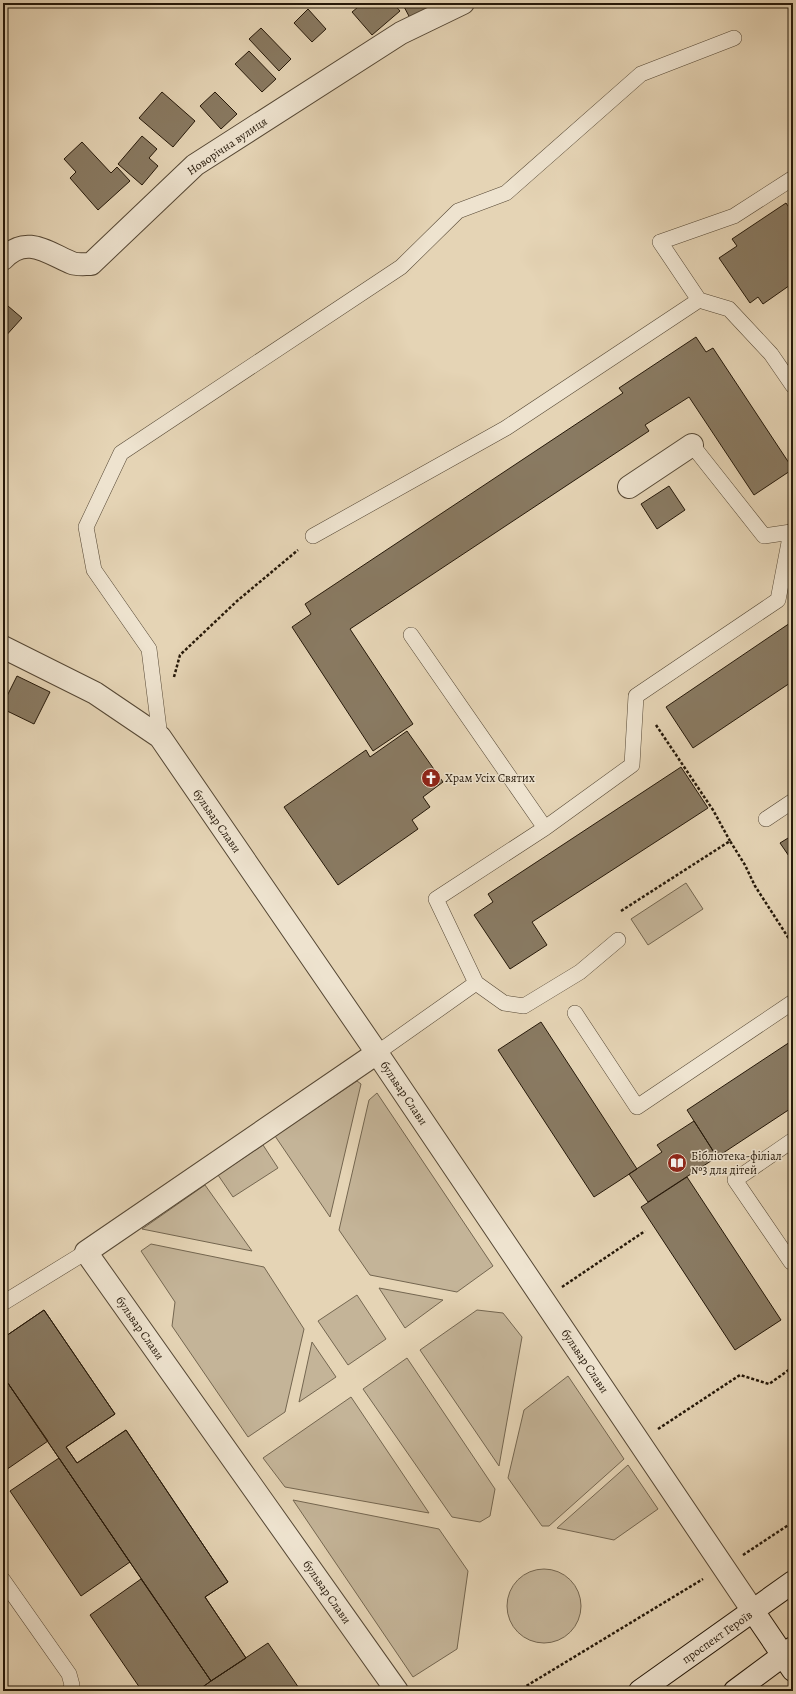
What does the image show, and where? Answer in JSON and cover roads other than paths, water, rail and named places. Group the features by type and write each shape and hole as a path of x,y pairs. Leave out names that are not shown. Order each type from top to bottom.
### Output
{"street":[{"name":"Новорічна вулиця","path":"3,259 13,250 37,247 74,263 91,264 195,166 401,32 463,3"},
{"path":"629,487 692,444"},
{"name":"бульвар Слави","path":"3,647 95,693 160,737 377,1053 754,1611 790,1658"},
{"name":"бульвар Слави","path":"377,1053 86,1252 397,1691"},
{"name":"проспект Героїв","path":"640,1691 793,1582"},
{"path":"735,1691 790,1658"}],"lane":[{"path":"160,737 149,649 94,570 86,527 121,452 401,268 458,211 506,193 641,74 734,38"},
{"path":"793,178 734,216 660,242 698,300 729,309 771,354 793,386"},
{"path":"313,536 506,428 698,300"},
{"path":"618,940 580,972 524,1006 504,1003 476,983 436,899 545,828 632,765 636,696 778,600 792,531 764,536 692,444"},
{"path":"411,635 545,828"},
{"path":"766,819 793,801"},
{"path":"377,1053 476,983"},
{"path":"575,1012 637,1107 793,1002"},
{"path":"793,1140 735,1180 791,1262 793,1261"},
{"path":"3,1303 86,1252"},
{"path":"3,1580 69,1674 72,1685 70,1691"}],"place":[{"name":"Храм Усіх Святих","path":"431,778"},
{"name":"Бібліотека-філіал №3 для дітей","path":"677,1163"}]}
